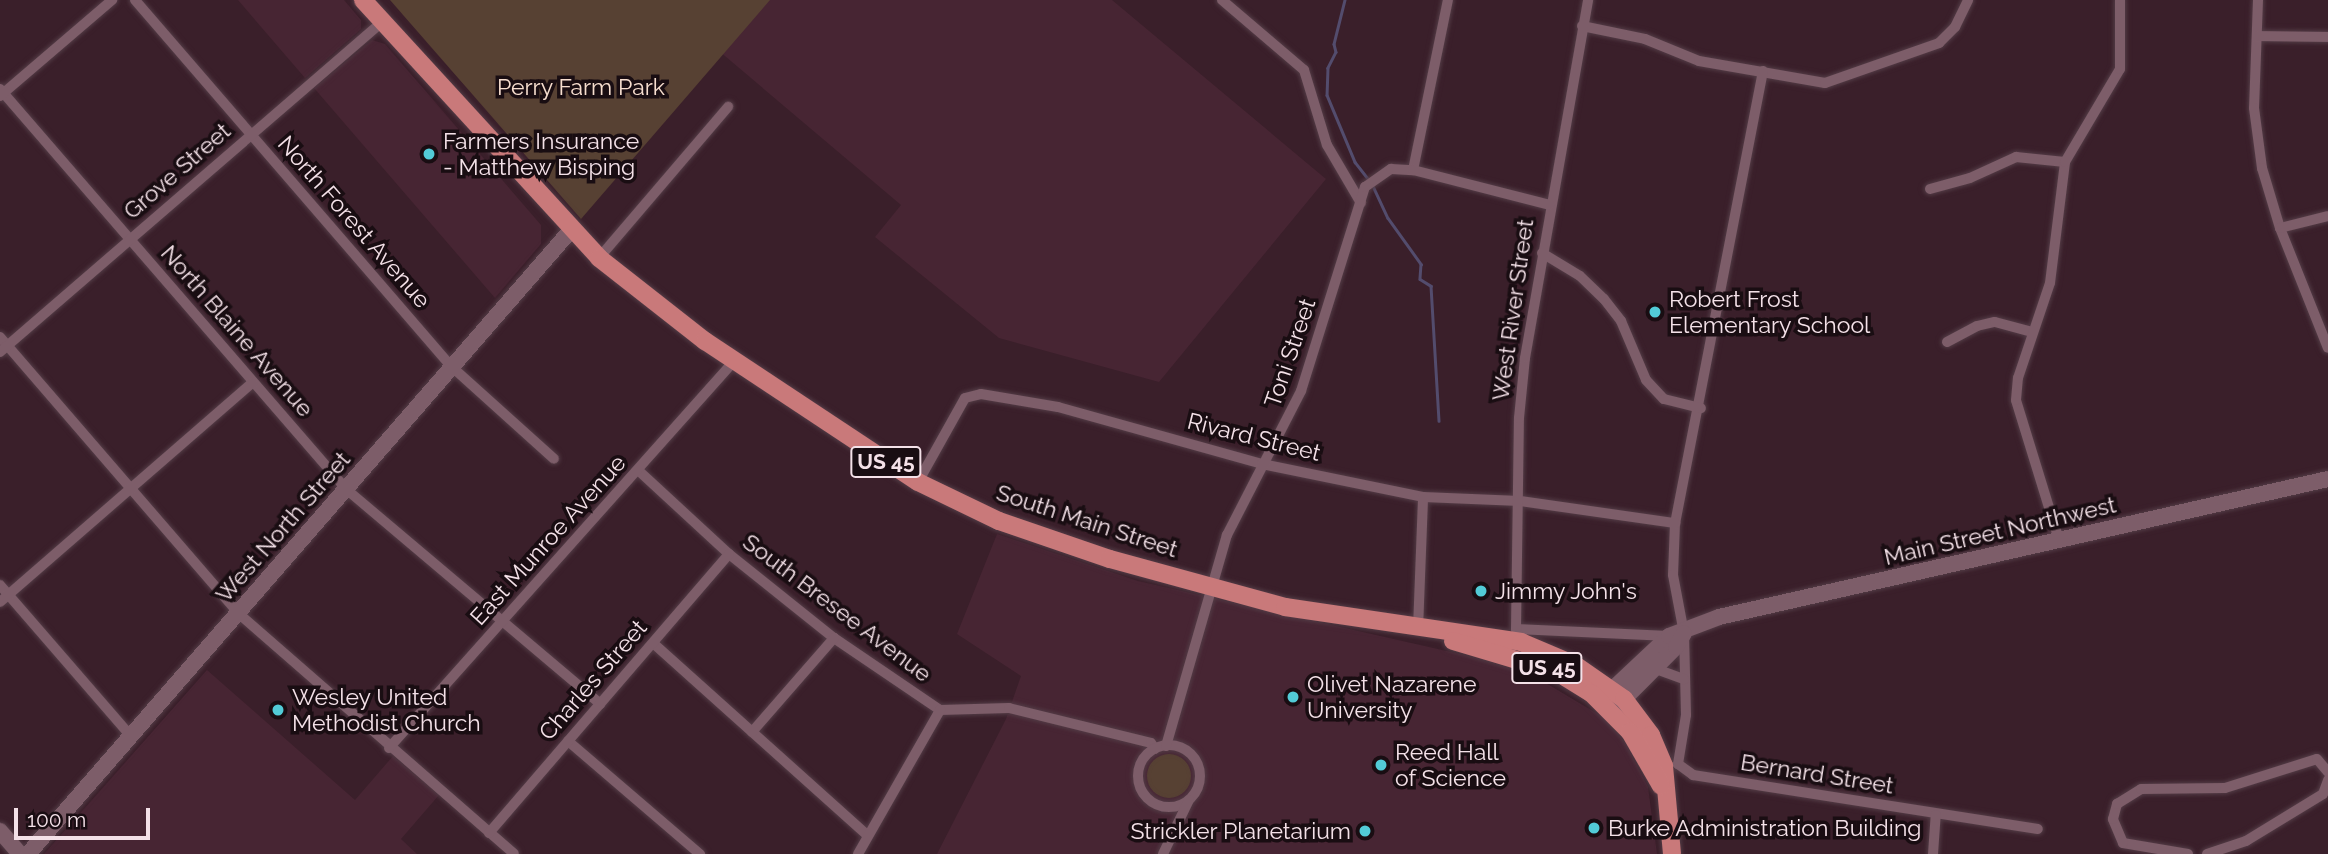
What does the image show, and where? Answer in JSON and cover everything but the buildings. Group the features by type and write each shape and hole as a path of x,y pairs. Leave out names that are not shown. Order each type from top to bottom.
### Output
{"main road":[{"name":"US 45","path":"363,0 571,230"},
{"name":"South Main Street","path":"571,230 599,258 661,309 918,482 1059,542 1285,607 1418,629 1513,637 1575,666 1612,700"},
{"name":"West North Street","path":"28,854 571,230"},
{"name":"Main Street Northwest","path":"1612,700 1676,634 1719,617 2328,479"},
{"name":"South Main Street","path":"1418,629 1557,671 1612,700"},
{"name":"Main Street Northwest","path":"1612,700 1656,669 1676,634"},
{"name":"US 45","path":"1612,700 1651,735 1664,766 1672,854"},
{"path":"0,831 20,854"}],"street":[{"path":"1,93 112,0"},
{"name":"North Forest Avenue","path":"135,0 452,367 554,459"},
{"path":"1222,0 1235,4 1304,70 1327,145 1361,203"},
{"path":"1448,0 1413,170 1550,205"},
{"name":"West River Street","path":"1513,637 1520,501 1519,418 1542,253 1588,0"},
{"path":"1582,26 1645,39 1699,61 1825,83 1840,80 1939,43 1955,27 1968,0"},
{"path":"2059,540 2016,400 2032,332 2050,283 2065,162 2120,69 2120,0"},
{"path":"2258,0 2253,108 2262,168 2280,229 2328,348"},
{"name":"Grove Street","path":"2,345 130,240 382,22"},
{"path":"2257,36 2328,37"},
{"name":"Bernard Street","path":"1763,71 1727,242 1700,408 1675,523 1673,575 1676,634 1684,679 1686,715 1678,756 1684,771 2038,829"},
{"name":"North Blaine Avenue","path":"1,93 346,489 600,704"},
{"path":"599,258 729,107"},
{"path":"1930,189 2016,157 2065,162"},
{"name":"Toni Street","path":"1160,747 1214,587 1227,535 1301,391 1363,191 1373,178 1391,169 1413,170"},
{"path":"2280,229 2328,216"},
{"path":"1542,253 1573,270 1604,299 1621,321 1646,380 1664,399 1700,408"},
{"path":"1947,342 1977,326 1994,322 2032,332"},
{"path":"2,345 238,613 389,748 514,854"},
{"name":"East Munroe Avenue","path":"389,748 639,471 736,359"},
{"path":"4,598 253,382"},
{"name":"Rivard Street","path":"918,482 965,398 981,394 1058,407 1262,464 1423,497 1520,501 1675,523"},
{"name":"South Bresee Avenue","path":"639,471 730,554 834,638 940,710 1009,708 1160,747"},
{"path":"1418,629 1423,497"},
{"name":"Charles Street","path":"489,833 730,554"},
{"path":"0,585 4,598 131,736"},
{"name":"South Main Street","path":"1513,637 1676,634"},
{"path":"752,732 834,638"},
{"path":"653,643 867,835"},
{"path":"1656,669 1684,679"},
{"path":"858,854 940,710"},
{"path":"568,741 700,854"},
{"path":"1163,854 1199,783 1198,764 1185,750 1160,747 1139,774 1144,793 1160,806 1189,800"},
{"path":"2188,854 2123,843 2113,819 2117,804 2141,789 2225,789 2317,759 2328,772"},
{"path":"2207,854 2246,841 2323,794 2328,780"},
{"path":"1933,854 1936,814"}],"shaded area":[{"path":"238,0 344,0 361,20 361,29 305,78"},
{"path":"764,0 1112,0 1326,179 1159,382 999,338 875,237 901,205 719,51"},
{"path":"372,40 385,44 541,225 541,244 495,298 314,88"},
{"name":"Olivet Nazarene University","path":"997,534 1138,581 1482,659 1534,676 1608,720 1626,744 1648,787 1657,854 937,854 1006,719 1021,676 957,634"},
{"path":"207,670 355,800 393,756 439,795 401,839 417,854 44,854"}],"green space":[{"name":"Perry Farm Park","path":"390,0 770,0 581,219"},
{"path":"1169,754 1184,761 1191,776 1184,791 1169,798 1154,791 1147,776 1154,761"}],"waterway":[{"path":"1345,0 1334,44 1336,52 1328,68 1327,95 1355,162 1370,181"},
{"path":"1373,186 1388,218 1421,264 1420,279 1431,286 1439,421"}],"place":[{"name":"Farmers Insurance - Matthew Bisping","path":"429,154"},
{"name":"Robert Frost Elementary School","path":"1655,312"},
{"name":"Jimmy John's","path":"1481,591"},
{"name":"Olivet Nazarene University","path":"1293,697"},
{"name":"Wesley United Methodist Church","path":"278,710"},
{"name":"Reed Hall of Science","path":"1381,765"},
{"name":"Burke Administration Building","path":"1594,828"},
{"name":"Strickler Planetarium","path":"1365,831"}]}
